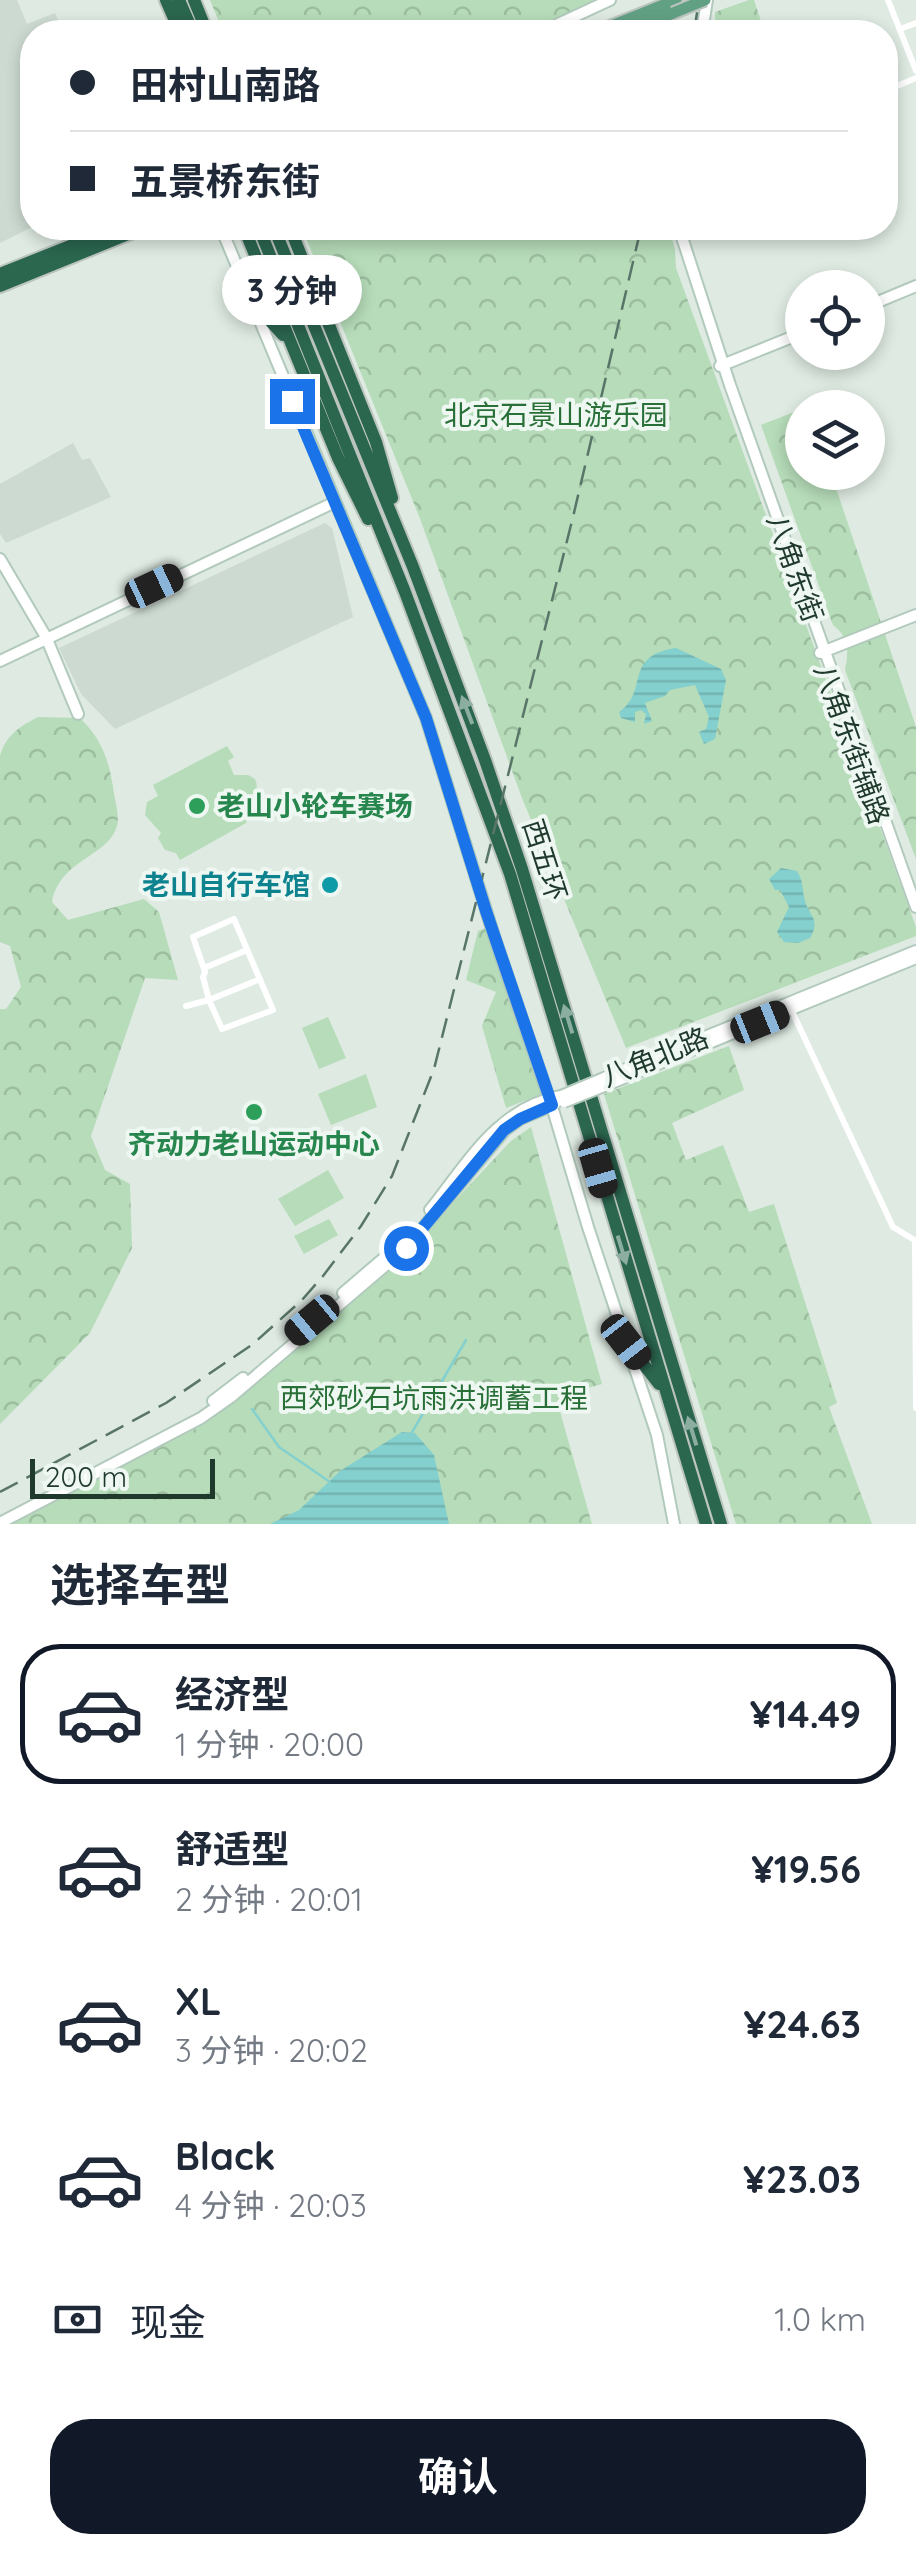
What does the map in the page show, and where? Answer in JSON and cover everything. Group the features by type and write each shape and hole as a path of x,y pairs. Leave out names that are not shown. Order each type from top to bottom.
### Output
{"highway":[{"path":"0,274 85,240"},
{"path":"0,286 113,240"},
{"path":"249,240 338,458 406,592"},
{"name":"西五环","path":"265,240 413,567 522,868 702,1487 704,1524"},
{"name":"西五环","path":"278,240 510,874 663,1390 702,1487"},
{"path":"295,240 376,442 413,567"},
{"path":"250,299 292,344"},
{"path":"626,1342 663,1390"},
{"path":"702,1487 723,1524"}],"main road":[{"path":"567,20 610,0"},
{"path":"630,20 673,5 706,0"},
{"path":"646,20 673,5"},
{"path":"226,240 426,718 484,904 556,1100 626,1342 658,1435 674,1524"},
{"name":"八角东街","path":"683,240 723,365 915,898"},
{"name":"八角东街","path":"685,240 723,365"},
{"path":"885,299 916,286"},
{"path":"723,365 785,340"},
{"path":"0,661 335,502"},
{"path":"0,558 46,637 78,714"},
{"path":"825,651 916,615"},
{"name":"八角北路","path":"604,1082 916,954"},
{"name":"八角北路","path":"0,1519 184,1426 231,1397 406,1248 504,1130 520,1119 556,1100 791,1009 916,954"}],"street":[{"path":"900,29 916,23"},
{"path":"898,24 916,74"},
{"path":"234,919 248,950 274,1010 222,1030 209,1000 204,968 193,937 234,919"},
{"path":"204,968 248,950"},
{"path":"186,1006 260,979"},
{"path":"791,1009 892,1227 916,1241 916,1408"}],"shaded area":[{"path":"0,0 17,0 25,20 20,20 20,233 0,243"},
{"path":"55,13 58,20 37,20"},
{"path":"73,443 82,460 90,458 111,497 6,543 0,534 0,484"},
{"path":"325,523 332,528 353,617 115,729 81,694 59,648"}],"green space":[{"path":"210,0 602,0 557,20 218,20"},
{"path":"754,0 761,20 715,20 715,12"},
{"name":"北京石景山游乐园","path":"307,240 672,240 676,268 916,927 916,936 626,1048 522,798 419,516"},
{"path":"785,416 785,490 837,490 916,727 916,859 845,670 845,640 833,625 761,425"},
{"path":"38,717 80,718 87,726 106,758 118,817 112,836 64,876 52,902 68,920 144,899 159,912 178,980 145,978 91,1136 105,1170 130,1184 132,1248 90,1333 0,1424 0,1009 6,1009 21,987 10,946 0,942 0,756 14,732"},
{"name":"老山小轮车赛场","path":"227,746 234,757 228,761 234,775 248,775 255,779 257,787 245,802 249,810 246,823 180,860 176,853 165,850 158,838 161,833 145,815 147,802 158,796 153,785"},
{"path":"485,928 541,1094 506,1108 482,1026 496,992 466,980 478,931"},
{"path":"328,1017 346,1058 319,1069 302,1028"},
{"path":"729,1046 744,1090 672,1123 686,1160 723,1145 749,1212 774,1204 837,1403 829,1407 872,1524 736,1524 604,1094"},
{"path":"366,1074 377,1107 331,1125 318,1094"},
{"name":"西郊砂石坑雨洪调蓄工程","path":"531,1127 602,1384 570,1393 559,1408 592,1524 10,1524 197,1428 386,1274 511,1141"},
{"path":"328,1170 344,1198 295,1226 278,1199"},
{"path":"329,1219 338,1235 304,1254 294,1236"}],"water":[{"path":"676,648 721,669 726,680 715,739 704,744 699,732 706,729 709,717 695,685 670,690 665,696 645,703 652,721 644,724 646,714 641,710 635,712 635,722 621,718 619,712 628,704 642,666 649,658"},
{"path":"781,868 797,871 814,921 810,938 798,943 784,942 777,932 789,907 769,879"},
{"path":"402,1432 415,1433 434,1455 449,1524 270,1524 299,1510 340,1471"}],"waterway":[{"path":"411,1434 466,1340"},
{"path":"252,1409 279,1447 330,1482"}],"railway":[{"path":"696,20 699,0"},
{"path":"0,1492 166,1403 253,1344 323,1276 392,1176 434,1069 638,240"}],"place":[{"name":"老山小轮车赛场","path":"197,806"},
{"name":"老山自行车馆","path":"330,885"},
{"name":"齐动力老山运动中心","path":"254,1112"}],"route":[{"path":"292,401 426,718 552,1105 504,1130 406,1248"}]}
